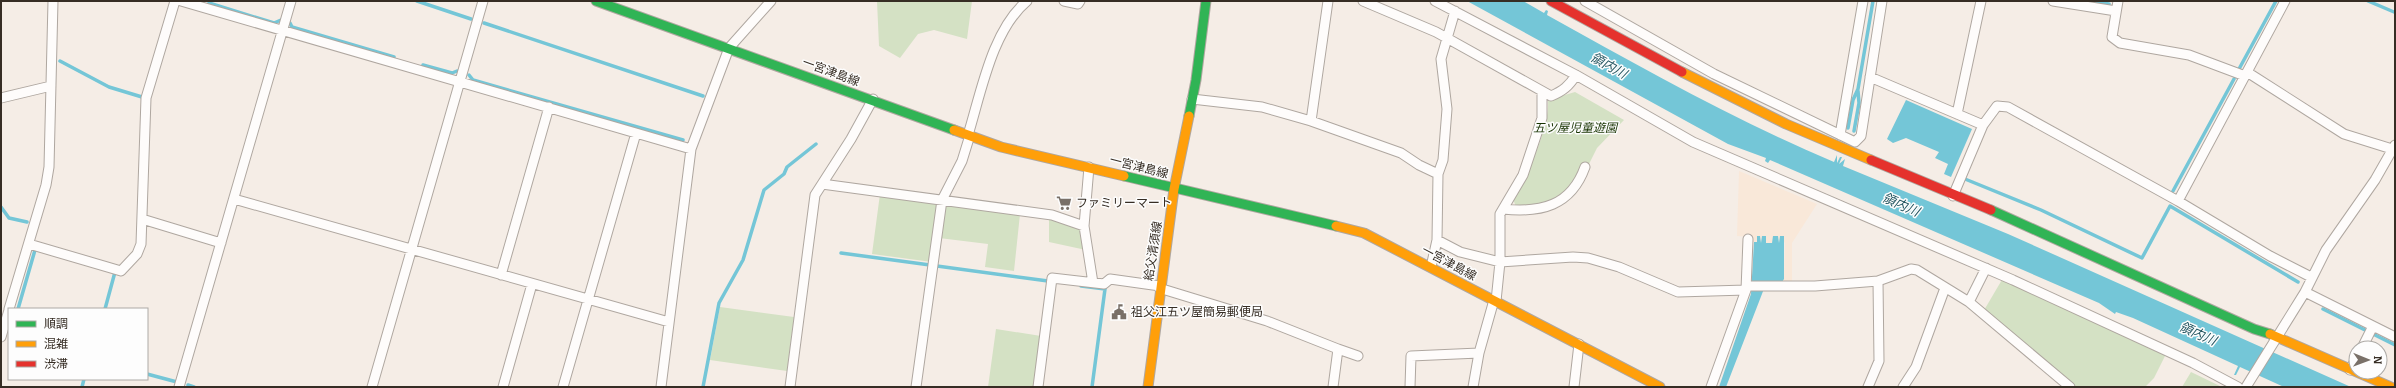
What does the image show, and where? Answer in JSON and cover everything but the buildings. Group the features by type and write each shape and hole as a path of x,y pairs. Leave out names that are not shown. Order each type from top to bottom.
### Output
{"main road":[{"name":"一宮津島線","path":"596,1 620,5 729,48 873,99 1001,147 1364,233 1660,387"},
{"name":"給父清須線","path":"1148,387 1174,189 1192,99 1206,1"},
{"path":"1551,1 1712,90 1953,196 2030,227 2276,339 2348,369"},
{"path":"2375,380 2392,387"}],"street":[{"path":"10,308 46,185 49,166 53,1"},
{"path":"29,244 121,271 139,249 142,219 146,98 175,1"},
{"path":"181,1 691,149"},
{"path":"179,387 290,1"},
{"path":"372,387 483,1"},
{"path":"620,5 626,1"},
{"path":"661,387 691,149 729,48 771,1"},
{"path":"916,387 942,200 962,161 999,41 1012,16 1027,1"},
{"path":"1064,1 1078,4 1080,1"},
{"path":"1311,121 1328,1"},
{"path":"1363,1 1446,38 1551,96 1562,92 1571,84 1576,75"},
{"path":"1435,1 1576,75 1693,142 1731,160 1986,268 2193,363 2238,387"},
{"path":"1585,1 1714,74 1855,142 1861,136 1882,1"},
{"path":"1840,135 1863,1"},
{"path":"1957,114 1981,1"},
{"path":"2053,1 2116,11"},
{"path":"2117,1 2112,37 2120,43 2189,56 2246,74 2344,134 2394,148 2375,180 2326,250 2305,292 2247,386"},
{"path":"2178,201 2286,1"},
{"path":"1431,267 1437,240 1438,174 1443,160 1447,124 1447,108 1441,59 1455,11"},
{"path":"1870,77 1983,125"},
{"path":"1,98 51,86"},
{"path":"1473,387 1479,353 1495,300 1500,262 1500,214 1523,175 1542,118 1542,91"},
{"path":"790,387 815,195 851,139 873,99"},
{"path":"1192,99 1262,108 1311,121 1401,153 1419,165 1438,174"},
{"path":"1953,196 1983,125 1997,106 2008,107 2178,201 2270,256 2312,277"},
{"path":"501,275 549,107"},
{"path":"563,387 636,133"},
{"path":"1089,167 1084,226 1093,283"},
{"path":"1503,209 1525,211 1559,203 1580,179 1585,167"},
{"path":"822,184 1052,215 1084,226"},
{"path":"234,199 669,322"},
{"path":"142,219 221,243"},
{"path":"1711,387 1747,288 1748,238"},
{"path":"1437,240 1460,252 1500,262 1554,258 1588,258 1619,267 1678,292 1815,286 1878,281 1911,269 1917,270 1969,302 2070,387"},
{"path":"1969,302 1986,268"},
{"path":"1038,387 1052,278 1104,284 1110,279 1160,287 1268,321 1358,356"},
{"path":"1868,387 1879,361 1878,281"},
{"path":"503,387 532,284"},
{"path":"1903,387 1916,367 1945,288"},
{"path":"2305,292 2395,337"},
{"path":"1,337 8,313"},
{"path":"2366,340 2373,326"},
{"path":"1574,387 1579,344"},
{"path":"1333,387 1338,349"},
{"path":"1410,387 1411,356 1479,353"}],"shaded area":[{"path":"1739,171 1817,204 1792,243 1792,282 1782,282 1784,279 1785,243 1780,236 1780,243 1778,236 1773,236 1772,243 1766,243 1766,236 1762,236 1762,243 1760,236 1757,242 1752,242 1752,237 1737,236"}],"green space":[{"path":"877,1 972,1 967,39 934,30 918,34 900,58 879,46"},
{"name":"五ツ屋児童遊園","path":"1575,92 1624,120 1597,148 1588,166 1560,197 1550,203 1516,207 1513,199 1531,165 1541,137 1548,111 1548,100"},
{"path":"880,194 938,202 932,262 872,254"},
{"path":"946,204 1020,214 1014,271 985,267 988,244 939,238"},
{"path":"1049,217 1082,228 1086,250 1049,242"},
{"path":"2003,278 2166,354 2154,378 2145,387 2074,387 2066,378 1983,312"},
{"path":"720,307 794,317 787,371 710,360"},
{"path":"996,329 1041,336 1034,387 988,387"},
{"path":"2191,372 2222,387 2182,387"}],"water":[{"name":"領内川","path":"1467,1 1523,1 1544,13 1546,10 1548,11 1547,15 1582,35 1760,129 1834,162 1837,155 1837,163 1840,157 1842,157 1839,164 1845,159 1843,166 2008,234 2351,387 2284,387 2240,367 2236,375 2234,375 2238,366 2133,318 2116,312 2115,314 2099,303 1770,160 1768,163 1765,161 1766,158 1728,144"},
{"path":"1906,100 1972,129 1951,177 1944,174 1948,164 1935,158 1939,152 1906,138 1893,143 1887,139"},
{"path":"1757,236 1760,236 1761,243 1762,236 1766,236 1766,243 1772,243 1773,236 1778,236 1779,243 1780,236 1784,236 1784,279 1782,282 1767,281 1726,387 1719,387 1751,294 1754,242 1757,242"}],"waterway":[{"path":"417,1 471,19"},
{"path":"1848,128 1853,100 1858,89 1873,1"},
{"path":"2088,1 2109,4"},
{"path":"2239,69 2276,1"},
{"path":"2368,1 2394,12"},
{"path":"209,3 274,23 281,20"},
{"path":"290,23 292,27 394,57"},
{"path":"484,23 703,96"},
{"path":"60,61 109,87 142,97"},
{"path":"423,65 452,73 457,71"},
{"path":"469,75 473,80 683,140"},
{"path":"2173,191 2234,79"},
{"path":"1854,131 1859,103 1858,91"},
{"path":"703,387 719,303 743,260 764,190 784,174 787,167 816,144"},
{"path":"1965,179 2041,210 2142,258 2170,206 2298,282"},
{"path":"1,207 9,218 27,222"},
{"path":"18,308 35,250"},
{"path":"841,253 930,265"},
{"path":"937,266 1048,281"},
{"path":"105,308 115,272"},
{"path":"1081,286 1105,289 1092,387"},
{"path":"2323,309 2365,330"},
{"path":"2371,333 2395,345"},
{"path":"148,374 177,382"},
{"path":"82,387 84,380"},
{"path":"188,385 194,387"}],"traffic: fast":[{"path":"596,1 954,130"},
{"path":"1189,116 1196,80 1206,1"},
{"path":"1124,176 1336,226"},
{"path":"1991,210 2254,329 2270,334"}],"traffic: slow":[{"path":"1682,72 1786,124 1871,160"},
{"path":"1148,387 1174,189 1189,116"},
{"path":"954,130 1001,147 1124,176"},
{"path":"1336,226 1364,233 1660,387"},
{"path":"2270,334 2391,387"}],"traffic: jam":[{"path":"1551,1 1682,72"},
{"path":"1871,160 1991,210"}],"place":[{"name":"ファミリーマート","path":"1064,203"},
{"name":"祖父江五ツ屋簡易郵便局","path":"1119,312"}]}
